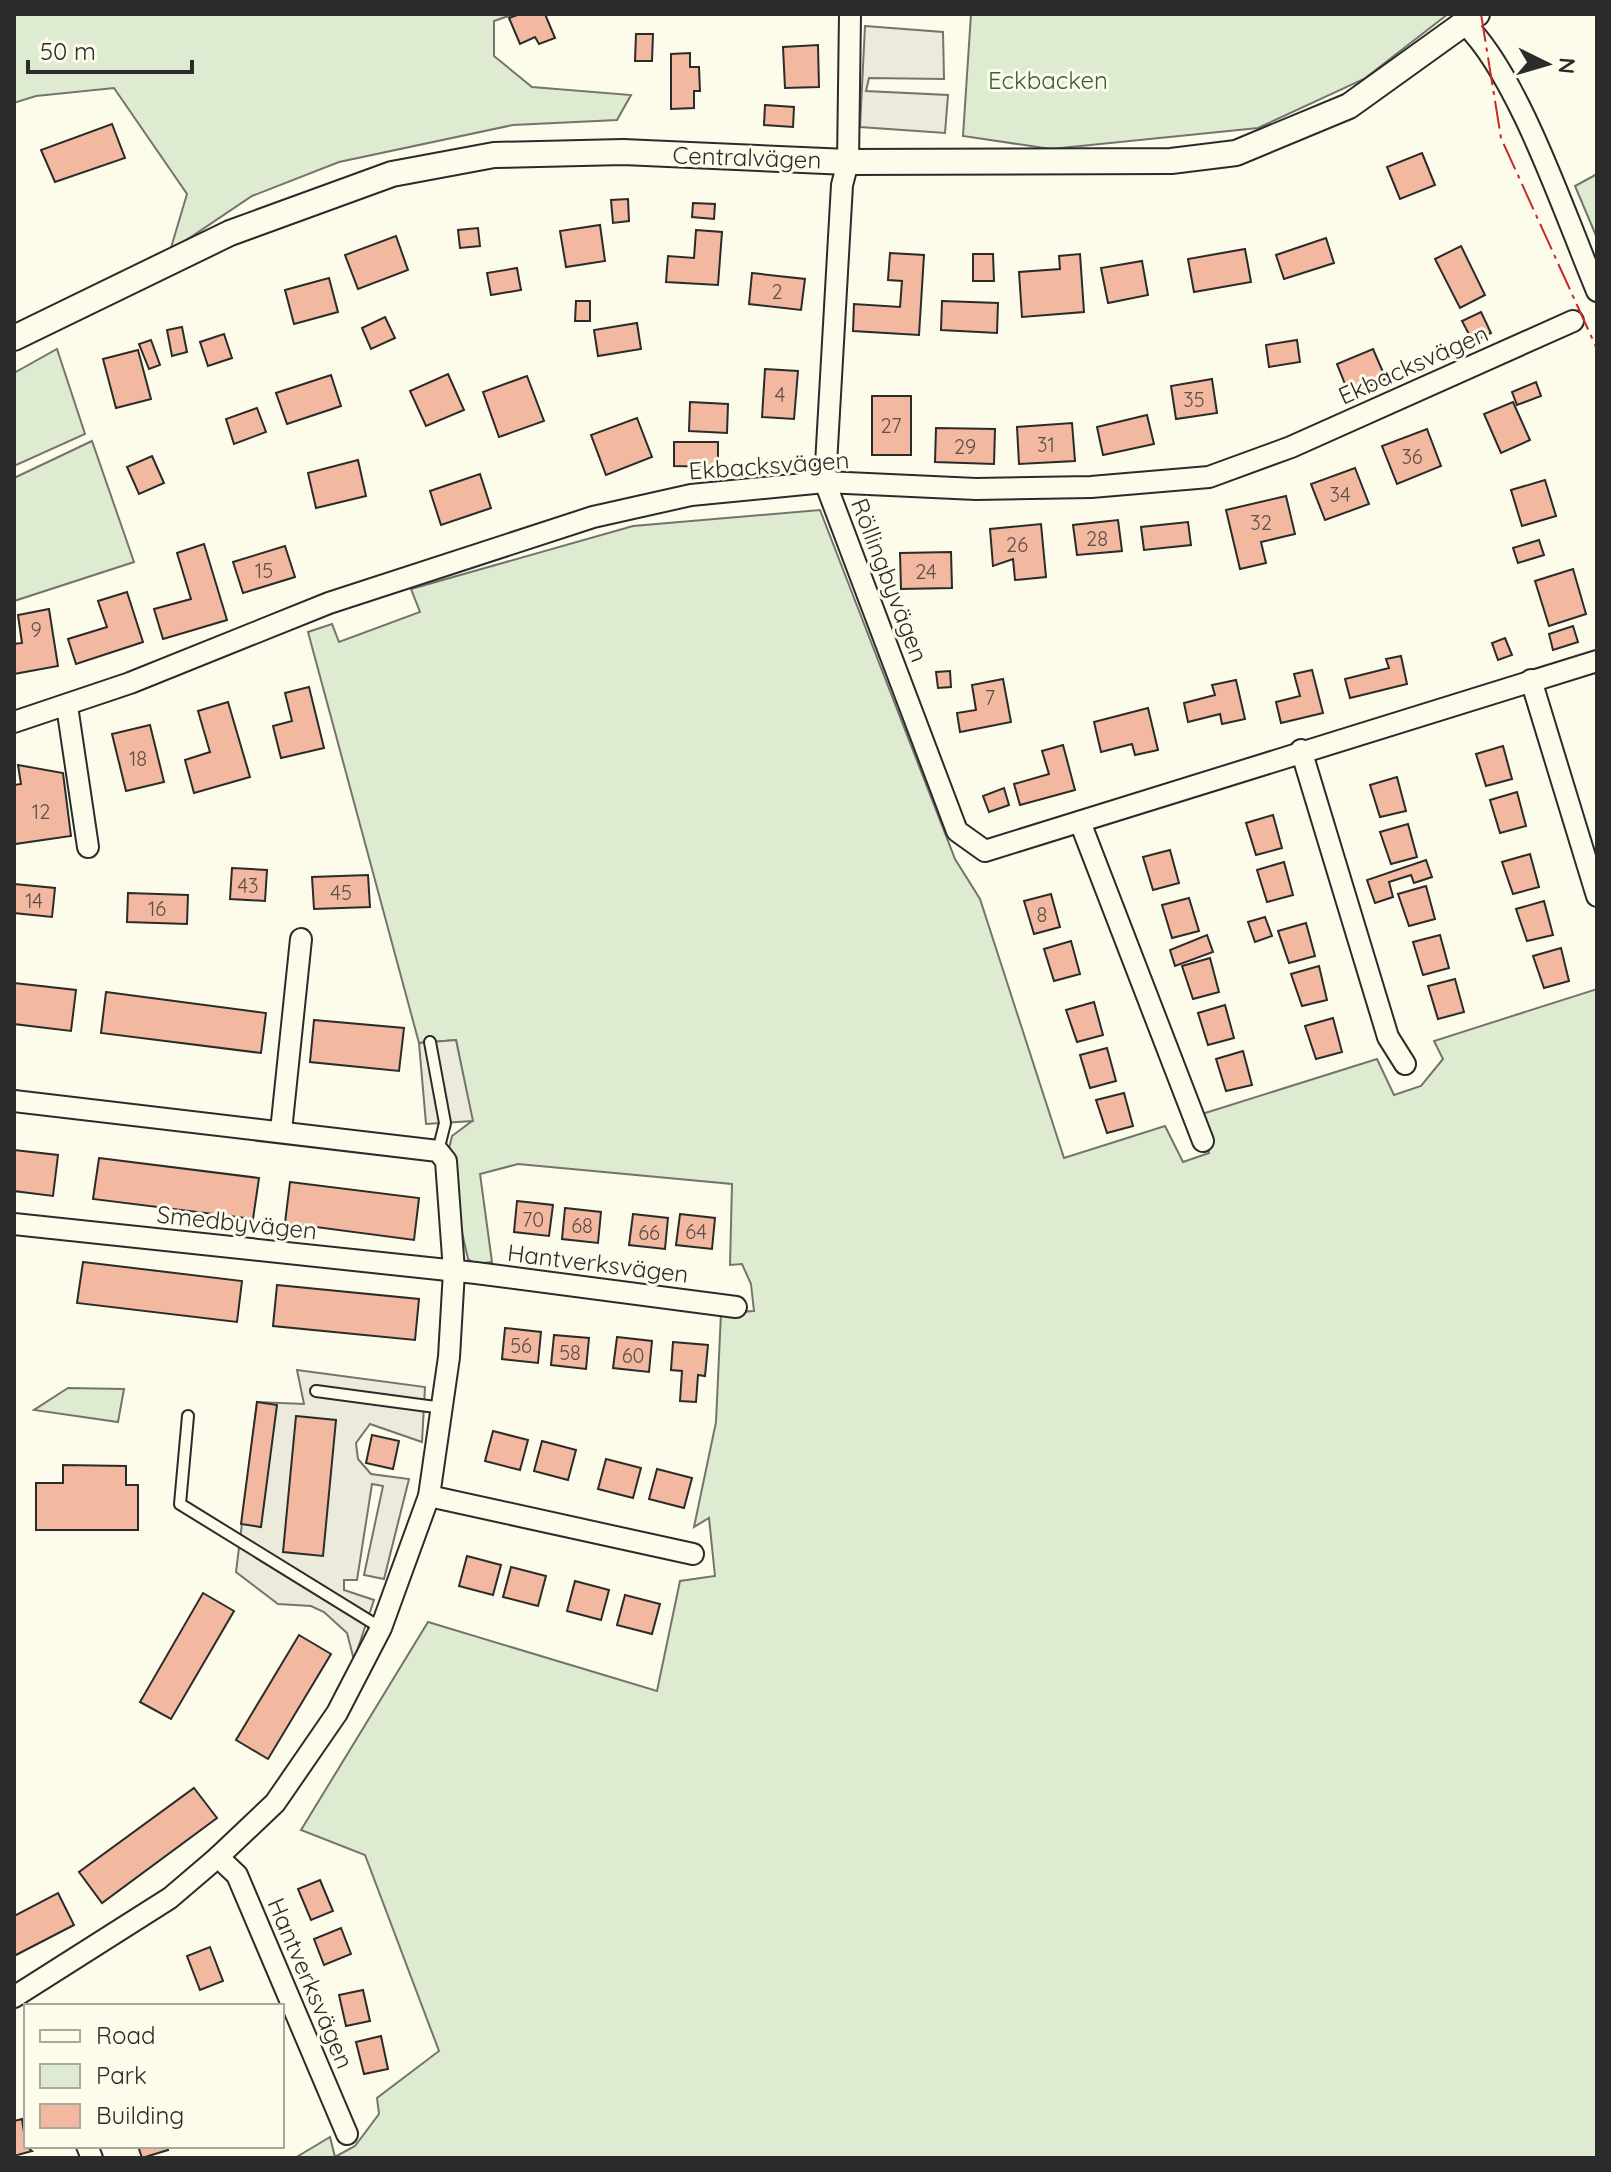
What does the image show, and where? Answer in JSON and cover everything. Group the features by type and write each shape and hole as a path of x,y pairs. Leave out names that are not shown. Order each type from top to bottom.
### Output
{"street":[{"name":"Röllingbyvägen","path":"850,14 848,162 842,185 825,482 957,831 985,851 1301,750 1597,661"},
{"name":"Centralvägen","path":"14,338 230,233 392,174 509,154 623,152 848,162 1171,161 1236,153 1349,106 1471,19"},
{"path":"1471,19 1531,133 1597,291"},
{"name":"Ekbacksvägen","path":"14,722 67,706 329,603 593,517 691,495 825,482 976,489 1091,487 1209,477 1291,447 1573,321"},
{"path":"1531,680 1597,896"},
{"path":"67,706 88,847"},
{"path":"1301,750 1388,1037 1405,1064"},
{"path":"1080,822 1203,1141"},
{"path":"281,1131 301,939"},
{"path":"14,1101 438,1151 446,1161 454,1271 443,1408 429,1496 381,1628 337,1713 275,1803 218,1857 170,1898 22,1998"},
{"name":"Smedbyvägen","path":"14,1224 454,1271"},
{"name":"Hantverksvägen","path":"454,1271 736,1307"},
{"path":"429,1496 693,1554"},
{"name":"Hantverksvägen","path":"218,1857 237,1875 347,2134"}],"lane":[{"path":"430,1042 445,1123 438,1151"},
{"path":"316,1391 443,1408"},
{"path":"188,1416 180,1504 381,1628"}],"green space":[{"path":"14,14 514,14 494,21 494,56 532,87 631,95 617,120 513,125 339,162 252,196 170,251 187,194 114,88 36,96 14,103"},
{"name":"Eckbacken","path":"971,14 1448,14 1364,79 1258,128 1051,149 963,136"},
{"path":"1597,174 1597,238 1575,186"},
{"path":"57,349 85,434 14,466 14,373"},
{"path":"92,441 134,562 14,601 14,478"},
{"path":"820,510 955,859 980,899 1064,1158 1165,1126 1183,1162 1209,1153 1202,1114 1377,1059 1394,1095 1421,1086 1443,1059 1434,1041 1597,989 1597,2158 295,2158 330,2137 335,2157 355,2146 379,2114 377,2098 439,2051 365,1855 301,1830 428,1622 657,1691 680,1581 715,1576 709,1518 694,1527 716,1422 721,1313 754,1311 751,1284 742,1264 730,1265 732,1184 518,1164 480,1174 492,1262 476,1264 468,1259 446,1161 452,1136 472,1121 456,1040 419,1043 308,632 332,624 339,642 420,612 411,589 633,526"},
{"path":"68,1388 124,1389 118,1422 34,1410"}],"shaded area":[{"path":"865,26 943,32 944,79 869,78 866,91 948,95 945,133 860,127"},
{"path":"456,1040 473,1121 426,1124 419,1043"},
{"path":"297,1370 425,1387 422,1442 370,1424 356,1443 358,1459 371,1474 409,1479 384,1579 364,1575 383,1486 372,1484 357,1580 344,1580 344,1590 374,1600 354,1660 347,1633 324,1612 311,1606 278,1604 236,1572 257,1402 304,1404"}],"building":[{"path":"520,14 545,14 555,38 539,44 535,37 520,44 509,18"},
{"path":"636,34 653,34 652,61 635,61"},
{"path":"818,45 819,87 785,88 783,47"},
{"path":"690,53 690,67 699,67 700,91 694,91 694,108 671,109 671,54"},
{"path":"765,105 794,107 793,127 764,125"},
{"path":"112,124 125,158 55,182 41,150"},
{"path":"1422,153 1435,185 1400,199 1387,167"},
{"path":"628,199 629,221 613,223 611,200"},
{"path":"693,203 715,204 714,219 692,217"},
{"path":"600,225 605,261 566,267 560,231"},
{"path":"478,228 480,246 460,248 458,230"},
{"path":"696,230 722,232 718,285 666,282 668,256 694,258"},
{"path":"396,236 408,270 358,289 345,255"},
{"path":"1326,238 1334,263 1284,279 1276,255"},
{"path":"1461,246 1485,295 1460,308 1435,259"},
{"path":"1245,249 1251,282 1194,292 1188,259"},
{"path":"890,253 924,255 919,335 853,331 854,304 900,307 902,281 888,280"},
{"path":"973,254 993,254 994,281 973,281"},
{"path":"1080,254 1084,312 1022,317 1019,272 1060,269 1059,256"},
{"path":"1142,261 1148,295 1108,303 1101,268"},
{"path":"517,268 521,290 491,295 487,273"},
{"path":"752,273 805,279 801,310 749,304"},
{"path":"329,278 338,312 294,324 285,290"},
{"path":"576,301 590,301 590,321 575,321"},
{"path":"942,301 998,303 997,333 941,330"},
{"path":"1481,312 1491,333 1473,342 1462,321"},
{"path":"385,317 395,338 371,349 362,328"},
{"path":"637,323 641,349 598,356 594,330"},
{"path":"182,327 187,352 172,356 167,330"},
{"path":"224,334 232,358 208,366 200,342"},
{"path":"151,340 160,365 149,369 139,344"},
{"path":"1297,340 1300,362 1269,367 1266,345"},
{"path":"1373,349 1386,379 1349,394 1337,364"},
{"path":"138,350 151,399 116,408 103,359"},
{"path":"765,369 798,371 794,419 762,417"},
{"path":"448,374 464,410 426,426 410,391"},
{"path":"331,375 341,406 287,424 276,393"},
{"path":"527,376 544,421 499,437 483,392"},
{"path":"1212,379 1217,413 1176,419 1171,386"},
{"path":"1536,382 1541,396 1517,405 1512,392"},
{"path":"872,396 911,396 911,455 872,455"},
{"path":"690,402 728,404 727,433 689,431"},
{"path":"1513,402 1530,440 1501,453 1484,414"},
{"path":"257,408 266,432 234,444 226,419"},
{"path":"1147,415 1154,444 1103,455 1097,427"},
{"path":"637,418 652,457 606,475 591,435"},
{"path":"1072,423 1075,461 1019,464 1017,427"},
{"path":"936,428 995,429 994,464 935,462"},
{"path":"1427,429 1441,466 1397,484 1382,446"},
{"path":"674,442 718,442 718,467 674,466"},
{"path":"152,456 164,483 139,494 127,467"},
{"path":"358,460 366,496 316,508 308,473"},
{"path":"1355,468 1369,504 1325,520 1311,484"},
{"path":"480,474 491,508 441,525 430,491"},
{"path":"1545,480 1556,516 1522,526 1511,490"},
{"path":"1286,496 1295,534 1261,542 1266,563 1240,569 1226,510"},
{"path":"1118,520 1122,551 1077,555 1073,525"},
{"path":"1188,522 1191,545 1144,550 1141,527"},
{"path":"1041,524 1046,577 1015,580 1013,559 993,566 990,529"},
{"path":"1539,540 1544,555 1518,563 1513,548"},
{"path":"204,544 227,620 163,639 154,609 191,599 177,553"},
{"path":"285,546 295,577 243,593 233,562"},
{"path":"951,552 952,588 901,589 900,553"},
{"path":"1573,569 1586,614 1549,626 1535,581"},
{"path":"127,592 143,642 76,664 68,639 107,627 98,601"},
{"path":"49,609 58,666 14,674 14,644 22,643 18,615"},
{"path":"1573,626 1578,642 1553,650 1549,634"},
{"path":"1505,638 1512,655 1498,660 1492,643"},
{"path":"1401,656 1407,684 1350,698 1345,679 1389,668 1386,659"},
{"path":"1312,670 1323,713 1281,723 1276,702 1300,696 1294,674"},
{"path":"950,671 951,687 938,688 936,672"},
{"path":"1003,679 1011,722 960,732 957,713 976,710 972,685"},
{"path":"1236,680 1245,719 1222,724 1220,714 1188,722 1184,703 1215,695 1212,685"},
{"path":"309,687 324,748 281,758 273,726 292,721 285,693"},
{"path":"228,702 250,777 194,793 185,760 210,752 198,711"},
{"path":"1148,708 1158,750 1135,755 1132,744 1101,752 1094,722"},
{"path":"150,725 164,782 126,791 112,734"},
{"path":"1063,745 1075,790 1020,805 1014,784 1049,774 1042,751"},
{"path":"1503,746 1512,779 1486,786 1476,754"},
{"path":"18,765 63,773 71,836 15,844 14,785 21,784"},
{"path":"1397,777 1406,811 1380,817 1370,785"},
{"path":"1004,788 1009,805 989,812 983,796"},
{"path":"1517,792 1526,826 1500,833 1490,800"},
{"path":"1273,815 1282,848 1256,855 1246,823"},
{"path":"1408,824 1417,857 1391,864 1380,832"},
{"path":"1170,850 1179,883 1153,890 1143,857"},
{"path":"1530,854 1539,887 1513,894 1502,862"},
{"path":"1426,860 1432,877 1414,883 1411,875 1389,882 1393,897 1375,903 1367,880"},
{"path":"1284,862 1293,895 1267,902 1257,870"},
{"path":"232,868 267,870 265,901 230,899"},
{"path":"368,875 370,907 314,909 312,877"},
{"path":"14,884 55,888 52,917 14,913"},
{"path":"1426,886 1435,919 1409,926 1398,894"},
{"path":"128,893 188,895 187,924 127,922"},
{"path":"1051,894 1060,927 1034,934 1024,901"},
{"path":"1189,898 1199,931 1172,938 1162,905"},
{"path":"1544,901 1553,935 1527,941 1516,909"},
{"path":"1265,917 1272,936 1255,942 1248,922"},
{"path":"1306,923 1315,956 1289,963 1278,931"},
{"path":"1207,935 1213,952 1175,966 1170,950"},
{"path":"1440,935 1449,968 1423,975 1413,942"},
{"path":"1071,941 1080,974 1054,981 1044,949"},
{"path":"1561,948 1569,981 1544,988 1533,956"},
{"path":"1210,958 1219,992 1193,999 1182,966"},
{"path":"1319,966 1327,1000 1302,1006 1291,974"},
{"path":"1455,979 1464,1012 1438,1019 1428,986"},
{"path":"14,983 76,990 71,1031 14,1024"},
{"path":"106,992 266,1013 261,1053 101,1033"},
{"path":"1094,1002 1103,1035 1077,1042 1066,1010"},
{"path":"1225,1005 1234,1038 1208,1045 1198,1013"},
{"path":"1333,1018 1342,1052 1316,1059 1305,1026"},
{"path":"314,1020 404,1028 399,1071 310,1062"},
{"path":"1107,1048 1116,1081 1090,1088 1080,1055"},
{"path":"1243,1051 1252,1085 1226,1091 1216,1059"},
{"path":"1124,1093 1133,1126 1107,1133 1096,1100"},
{"path":"14,1150 58,1155 53,1196 14,1191"},
{"path":"99,1158 259,1178 253,1219 93,1199"},
{"path":"290,1182 419,1198 414,1240 285,1223"},
{"path":"517,1201 553,1205 549,1236 514,1232"},
{"path":"565,1208 601,1212 598,1243 562,1239"},
{"path":"633,1214 668,1218 665,1249 629,1245"},
{"path":"680,1214 715,1218 712,1249 676,1245"},
{"path":"83,1262 242,1281 237,1322 77,1303"},
{"path":"277,1285 419,1299 415,1340 273,1326"},
{"path":"505,1328 541,1332 538,1363 502,1359"},
{"path":"554,1335 589,1338 586,1369 551,1365"},
{"path":"617,1337 652,1341 649,1372 613,1368"},
{"path":"673,1342 708,1345 705,1376 698,1375 696,1402 680,1401 682,1371 671,1370"},
{"path":"257,1402 277,1405 261,1527 241,1524"},
{"path":"296,1416 336,1420 323,1556 283,1552"},
{"path":"493,1431 528,1440 520,1470 485,1461"},
{"path":"372,1435 399,1441 393,1469 366,1463"},
{"path":"542,1441 576,1450 568,1480 534,1471"},
{"path":"606,1459 641,1468 633,1498 598,1489"},
{"path":"63,1465 126,1466 126,1485 138,1485 138,1530 36,1530 36,1483 63,1483"},
{"path":"657,1469 692,1478 684,1508 649,1499"},
{"path":"467,1556 501,1565 493,1595 459,1586"},
{"path":"511,1567 546,1576 538,1606 503,1597"},
{"path":"575,1581 609,1590 601,1620 567,1611"},
{"path":"203,1593 234,1611 171,1719 140,1702"},
{"path":"625,1595 660,1604 652,1634 617,1625"},
{"path":"299,1635 331,1654 268,1759 236,1740"},
{"path":"194,1788 217,1818 102,1903 79,1872"},
{"path":"320,1880 333,1911 311,1920 298,1889"},
{"path":"58,1893 74,1925 14,1956 14,1916"},
{"path":"341,1928 351,1954 324,1965 314,1939"},
{"path":"210,1947 223,1981 200,1990 187,1956"},
{"path":"363,1990 370,2021 346,2026 339,1995"},
{"path":"381,2036 388,2069 364,2074 356,2042"},
{"path":"22,2119 24,2148 32,2151 14,2156 14,2121"},
{"path":"139,2148 168,2148 168,2150 142,2158"}],"power":[{"path":"1481,14 1501,138 1597,349"}]}
